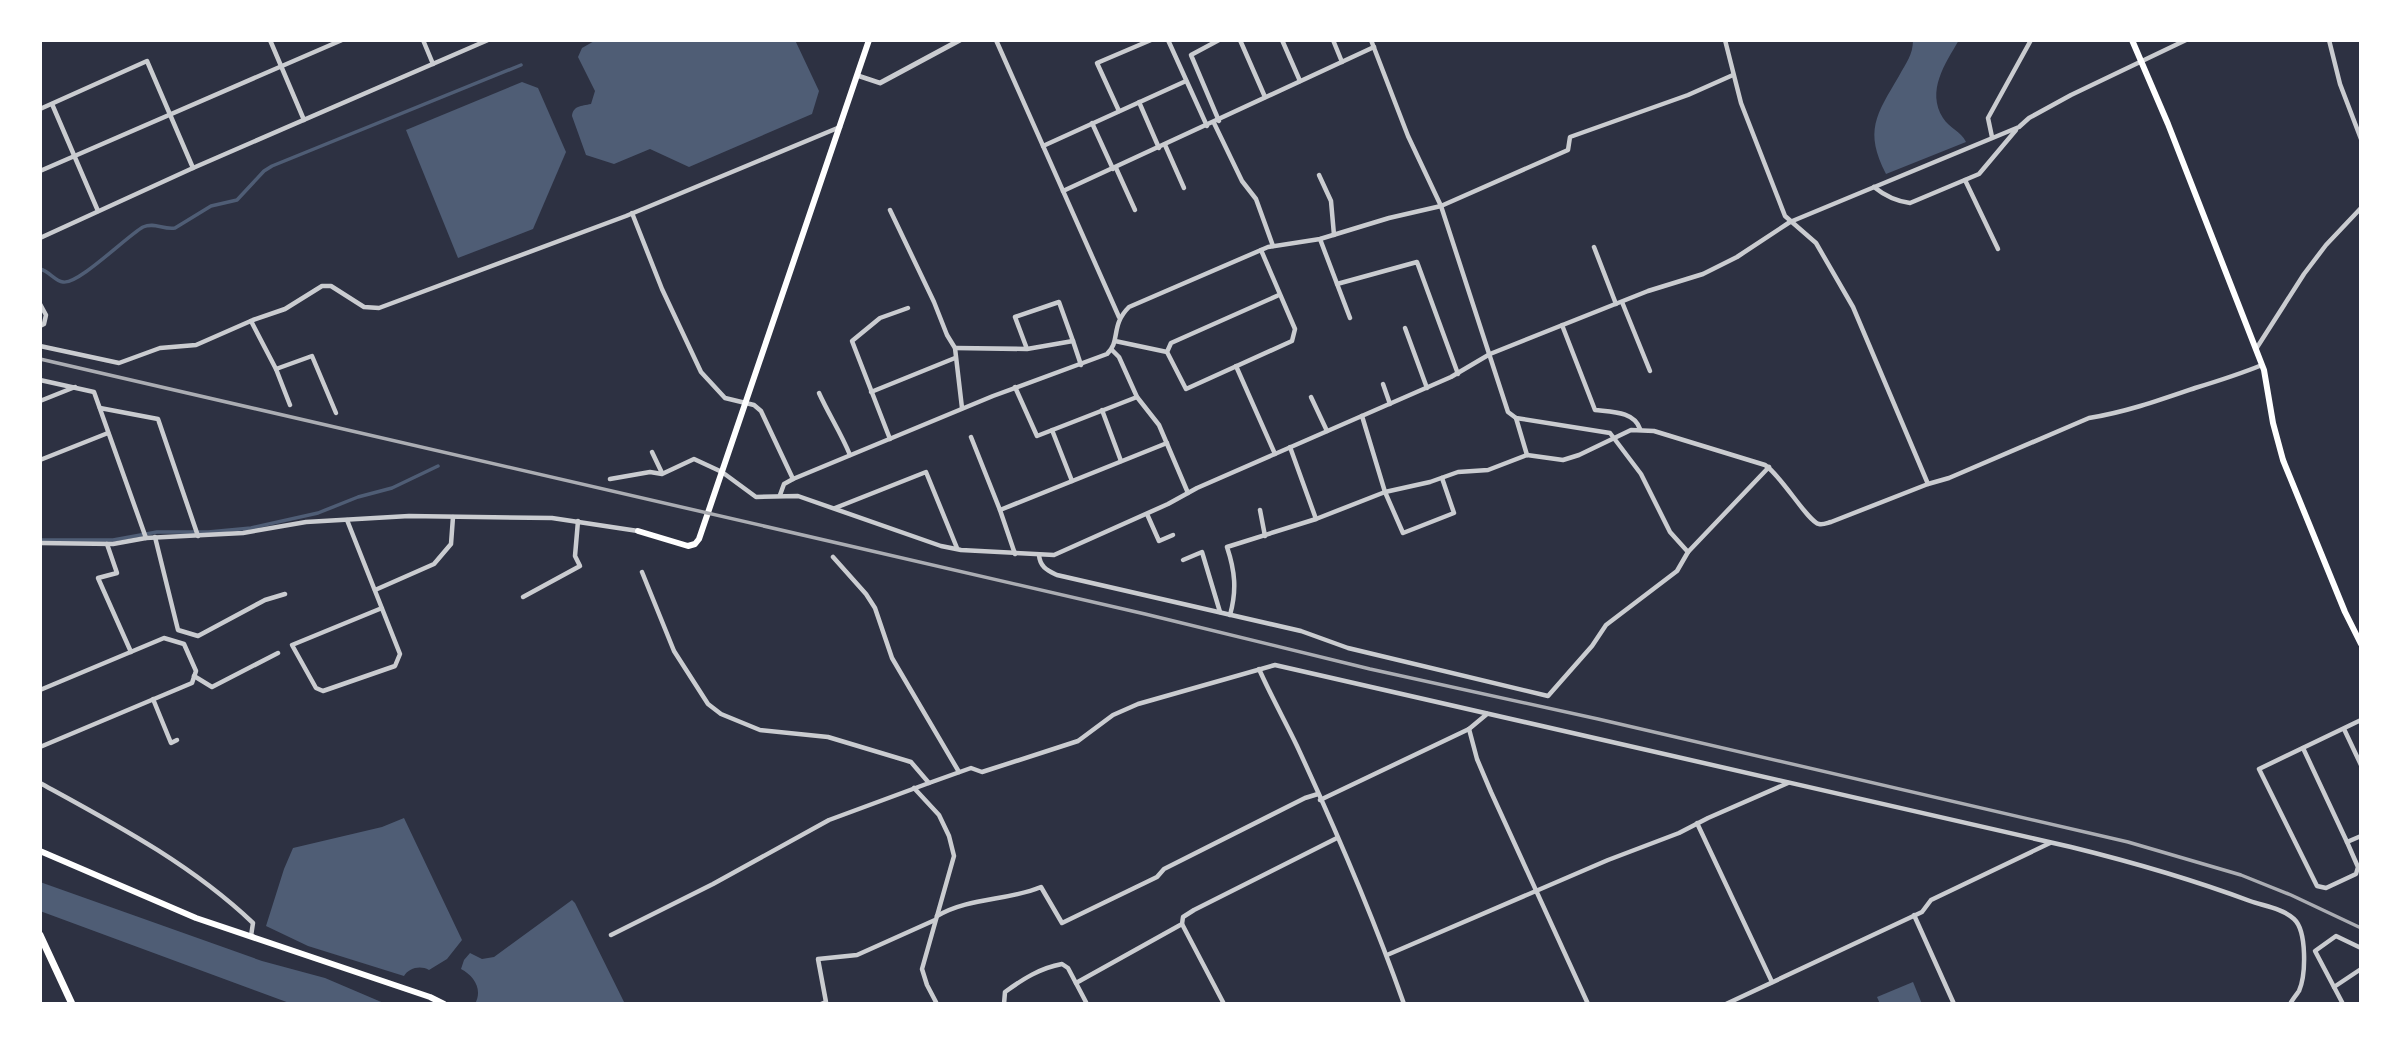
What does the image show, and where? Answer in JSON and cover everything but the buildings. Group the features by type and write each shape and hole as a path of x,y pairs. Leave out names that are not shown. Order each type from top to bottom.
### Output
{"highway":[{"path":"42,938 72,1004"}],"main road":[{"path":"638,531 688,546 695,544 706,520 859,76 869,40"},
{"path":"2132,40 2262,365 2283,460 2345,612 2361,644"},
{"path":"40,850 196,918 430,996 444,1004"}],"street":[{"path":"270,40 304,120"},
{"path":"40,171 342,40"},
{"path":"423,40 433,64"},
{"path":"40,238 193,168 488,40"},
{"path":"859,76 880,83 960,40"},
{"path":"780,495 784,484 793,479 1015,387 1082,365 1112,350 1119,317 996,40"},
{"path":"1119,111 1097,62 1151,40"},
{"path":"1168,40 1207,127"},
{"path":"1219,40 1191,55 1242,181 1256,198 1273,246"},
{"path":"1240,40 1265,97"},
{"path":"1282,40 1300,81"},
{"path":"1332,40 1342,62"},
{"path":"1371,40 1408,136 1441,206 1508,412 1516,418 1610,433 1641,474 1670,532 1688,552"},
{"path":"1726,40 1732,75 1741,103 1785,216 1816,243 1853,307 1928,484"},
{"path":"1992,137 1989,118 2031,40"},
{"path":"1873,186 1885,196 1910,203 1979,174 2029,118 2071,94 2186,40"},
{"path":"2329,40 2340,84 2361,139"},
{"path":"1063,191 1207,127 1374,47"},
{"path":"40,109 146,61 193,168"},
{"path":"1119,317 1129,307 1261,250 1320,239 1398,215 1441,206 1568,150 1570,137 1688,95 1732,75"},
{"path":"1043,146 1186,80"},
{"path":"1139,102 1159,148"},
{"path":"52,104 98,211"},
{"path":"1092,123 1135,210"},
{"path":"40,346 119,363 160,348 196,345 285,309 322,286 331,286 364,307 387,306 632,213 840,127"},
{"path":"610,479 650,472 662,474 694,459 722,472 757,496 798,496 941,546 1054,555 1458,374 1490,354 1719,267 1790,222 2019,127"},
{"path":"1166,145 1184,188"},
{"path":"1319,175 1331,201 1334,235"},
{"path":"1965,180 1998,249"},
{"path":"2256,349 2326,245 2361,208"},
{"path":"890,210 955,348 962,408"},
{"path":"632,213 662,289 701,372 725,398 754,405 761,411 793,479"},
{"path":"1320,239 1350,318"},
{"path":"1594,247 1650,371"},
{"path":"1167,352 1186,389 1292,341 1295,329 1261,250"},
{"path":"1337,284 1417,262 1458,374"},
{"path":"1167,352 1171,343 1279,295"},
{"path":"1027,349 1015,317 1059,302 1082,365"},
{"path":"40,304 46,314 44,324 40,326"},
{"path":"890,439 852,341 880,318 908,308"},
{"path":"251,321 276,369 290,405"},
{"path":"1562,325 1595,410 1630,417 1637,422 1640,429"},
{"path":"1405,328 1427,388"},
{"path":"955,348 1027,349 1073,341"},
{"path":"1115,341 1167,352"},
{"path":"1112,350 1119,358 1137,397 1159,425 1188,493"},
{"path":"276,369 312,356 336,413"},
{"path":"872,392 955,358"},
{"path":"1230,615 1235,596 1235,580 1227,547 1316,519 1385,492 1442,478 1458,471 1488,470 1527,455 1563,460 1630,430 1654,431 1769,467 1785,483 1812,520 1819,524 1831,522 1968,471 2089,418 2152,403 2262,365"},
{"path":"1236,366 1275,454"},
{"path":"40,380 94,393 145,536"},
{"path":"1383,384 1390,404"},
{"path":"40,401 75,387"},
{"path":"1015,387 1037,436 1137,397"},
{"path":"819,393 832,424 840,430 850,455"},
{"path":"1311,397 1326,432"},
{"path":"99,408 158,419 197,533"},
{"path":"1102,410 1121,461"},
{"path":"1362,416 1385,492 1403,533 1454,513 1442,478"},
{"path":"1516,418 1527,455"},
{"path":"1052,430 1072,481"},
{"path":"40,460 107,433"},
{"path":"971,437 1015,554"},
{"path":"1000,510 1167,443"},
{"path":"1290,447 1316,519"},
{"path":"652,452 662,474"},
{"path":"1039,555 1045,569 1058,575 1301,631 1348,648 1548,695 1592,646 1606,625 1677,571 1688,552 1769,467"},
{"path":"835,508 926,472 957,549"},
{"path":"1260,510 1265,536"},
{"path":"1147,514 1159,541 1172,535"},
{"path":"40,543 107,544 145,536 243,533 306,522 409,516 552,518 638,531"},
{"path":"375,590 434,564 451,544 453,517"},
{"path":"347,520 375,590 400,654 395,666 323,691 316,688 292,645 382,608"},
{"path":"523,597 580,566 575,556 578,521"},
{"path":"155,537 178,630 198,636 265,600 285,594"},
{"path":"107,544 117,573 98,578 131,652"},
{"path":"1184,560 1202,552 1220,612"},
{"path":"833,557 875,608 892,658 959,772"},
{"path":"642,572 674,651 708,704 721,714 760,730 828,737 911,762 929,783"},
{"path":"180,643 184,632"},
{"path":"40,691 164,639 184,644 196,671 192,683 40,747"},
{"path":"194,676 212,687 278,653"},
{"path":"611,935 713,884 829,820 971,768 982,772 1078,741 1113,715 1138,704 1275,665 2051,842 2146,866 2210,886 2278,909 2294,919 2301,929 2304,969 2300,990 2290,1004"},
{"path":"1259,669 1318,794 1387,955 1404,1004"},
{"path":"153,699 171,743 177,740"},
{"path":"1320,800 1469,729 1487,713"},
{"path":"2302,748 2358,867 2356,874 2326,888 2317,886 2259,769 2302,748 2344,729 2361,720"},
{"path":"1469,729 1477,758 1588,1004"},
{"path":"2344,729 2361,765"},
{"path":"1387,955 1679,833 1790,782"},
{"path":"40,783 159,850 228,900 253,923 251,937"},
{"path":"914,789 939,815 949,836 954,856 922,969 937,1004"},
{"path":"821,1004 826,1002 818,958 857,955 948,910 983,900 1024,894 1041,887 1062,923 1157,877 1164,869 1294,803 1318,794"},
{"path":"1697,823 1772,982"},
{"path":"2347,842 2361,836"},
{"path":"1224,1004 1182,924 1183,917 1337,838"},
{"path":"1726,1004 1922,912 1931,900 2051,842"},
{"path":"1914,915 1954,1004"},
{"path":"1076,983 1182,924"},
{"path":"2343,1004 2315,951 2336,936 2361,948"},
{"path":"1004,1004 1004,992 1025,978 1050,966 1062,964 1068,968 1087,1004"},
{"path":"2334,987 2361,969"}],"water":[{"path":"596,40 795,40 819,91 812,114 689,167 650,149 614,164 586,155 572,116 576,108 591,104 595,91 578,57 582,48"},
{"path":"1913,40 1959,40 1939,78 1936,98 1943,118 1966,142 1886,174 1876,146 1876,124 1884,102 1909,59"},
{"path":"522,82 538,88 566,152 533,229 458,258 406,130"},
{"path":"404,818 462,940 447,959 429,970 415,968 404,976 308,946 266,926 293,848 382,827"},
{"path":"40,882 262,961 325,978 386,1004 292,1004 40,911"},
{"path":"572,900 625,1004 475,1004 478,993 476,983 461,969 470,953 482,959 494,957"},
{"path":"1913,982 1922,1004 1880,1004 1877,997"}],"waterway":[{"path":"40,269 60,281 70,281 143,227 151,225 175,228 211,206 237,200 272,166 521,65"},
{"path":"40,540 113,540 157,532 208,532 251,528 318,513 358,497 392,488 438,466"}],"railway":[{"path":"40,359 1145,614 1370,669 2128,842 2241,875 2361,928"}]}
